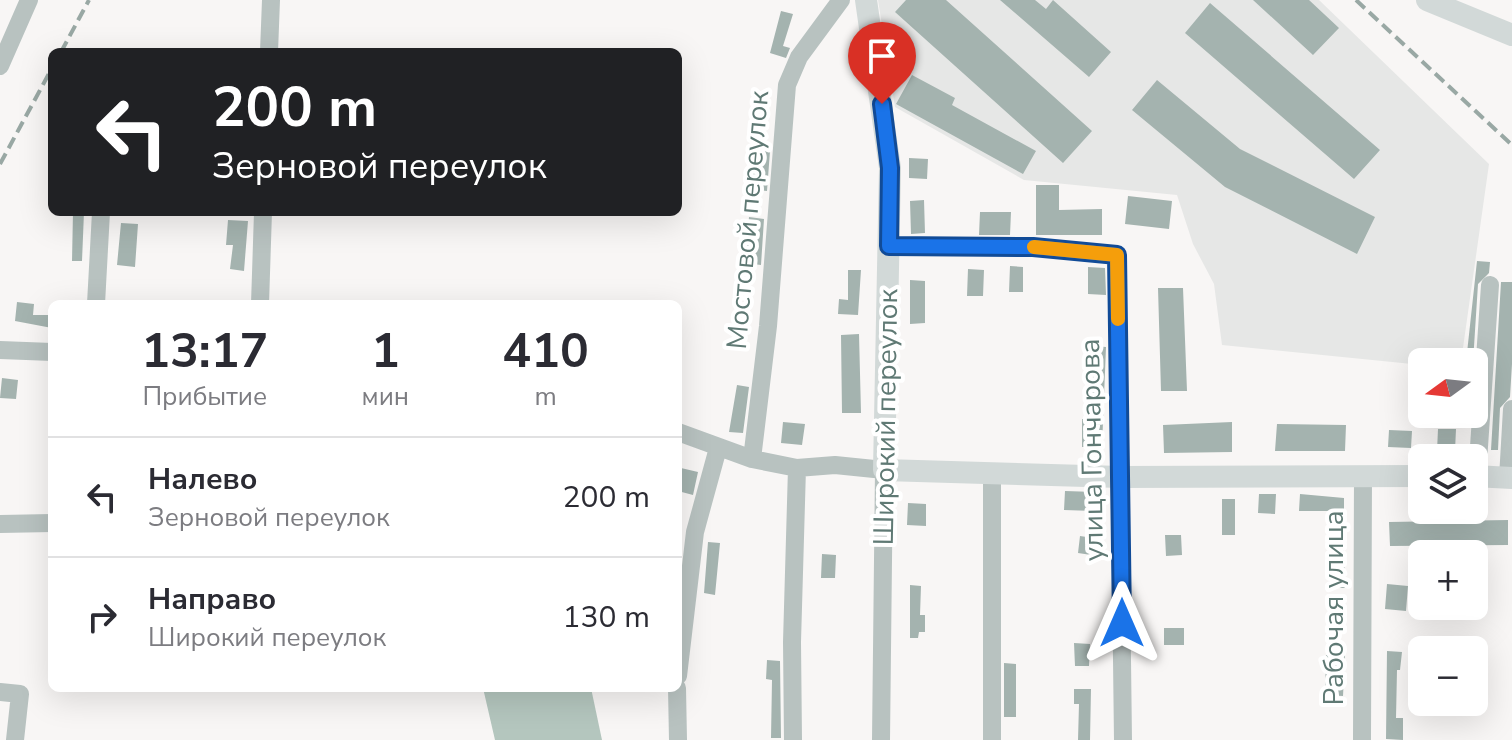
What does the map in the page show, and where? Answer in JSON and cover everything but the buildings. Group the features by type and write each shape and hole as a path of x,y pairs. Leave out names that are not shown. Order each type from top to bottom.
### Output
{"main road":[{"name":"Широкий переулок","path":"866,0 888,143 884,470"},
{"path":"1427,0 1512,35"},
{"path":"884,470 1121,477 1408,476"},
{"path":"1488,475 1510,472"}],"street":[{"path":"0,66 7,30 29,0"},
{"path":"269,48 271,0"},
{"name":"Мостовой переулок","path":"752,459 768,326 787,85 799,57 841,0"},
{"path":"96,300 101,216"},
{"path":"260,300 263,216"},
{"name":"улица Гончарова","path":"889,246 1033,247 1117,255 1123,740"},
{"path":"1478,444 1490,285"},
{"path":"0,350 48,352"},
{"path":"1510,472 1512,409"},
{"path":"682,434 752,459 797,468 835,465 884,470"},
{"path":"682,642 695,532 718,448"},
{"path":"793,740 792,642 797,468"},
{"name":"Широкий переулок","path":"881,740 884,470"},
{"path":"992,474 992,740"},
{"name":"Рабочая улица","path":"1362,740 1363,477"},
{"path":"0,524 48,523"},
{"path":"0,692 20,694 15,740"},
{"path":"677,692 678,740"}],"shaded area":[{"path":"878,0 1319,0 1489,164 1463,348 1408,348 1408,364 1222,345 1214,284 1193,244 1177,195 1024,180 895,107"},
{"path":"484,692 592,692 602,740 495,740"}],"railway":[{"path":"63,48 89,0"},
{"path":"1356,0 1512,145"},
{"path":"0,164 48,75"}],"slow traffic":[{"path":"1034,247 1117,255 1118,319"}],"route":[{"path":"882,104 890,168 889,246 1033,247 1117,255 1122,623"}]}
